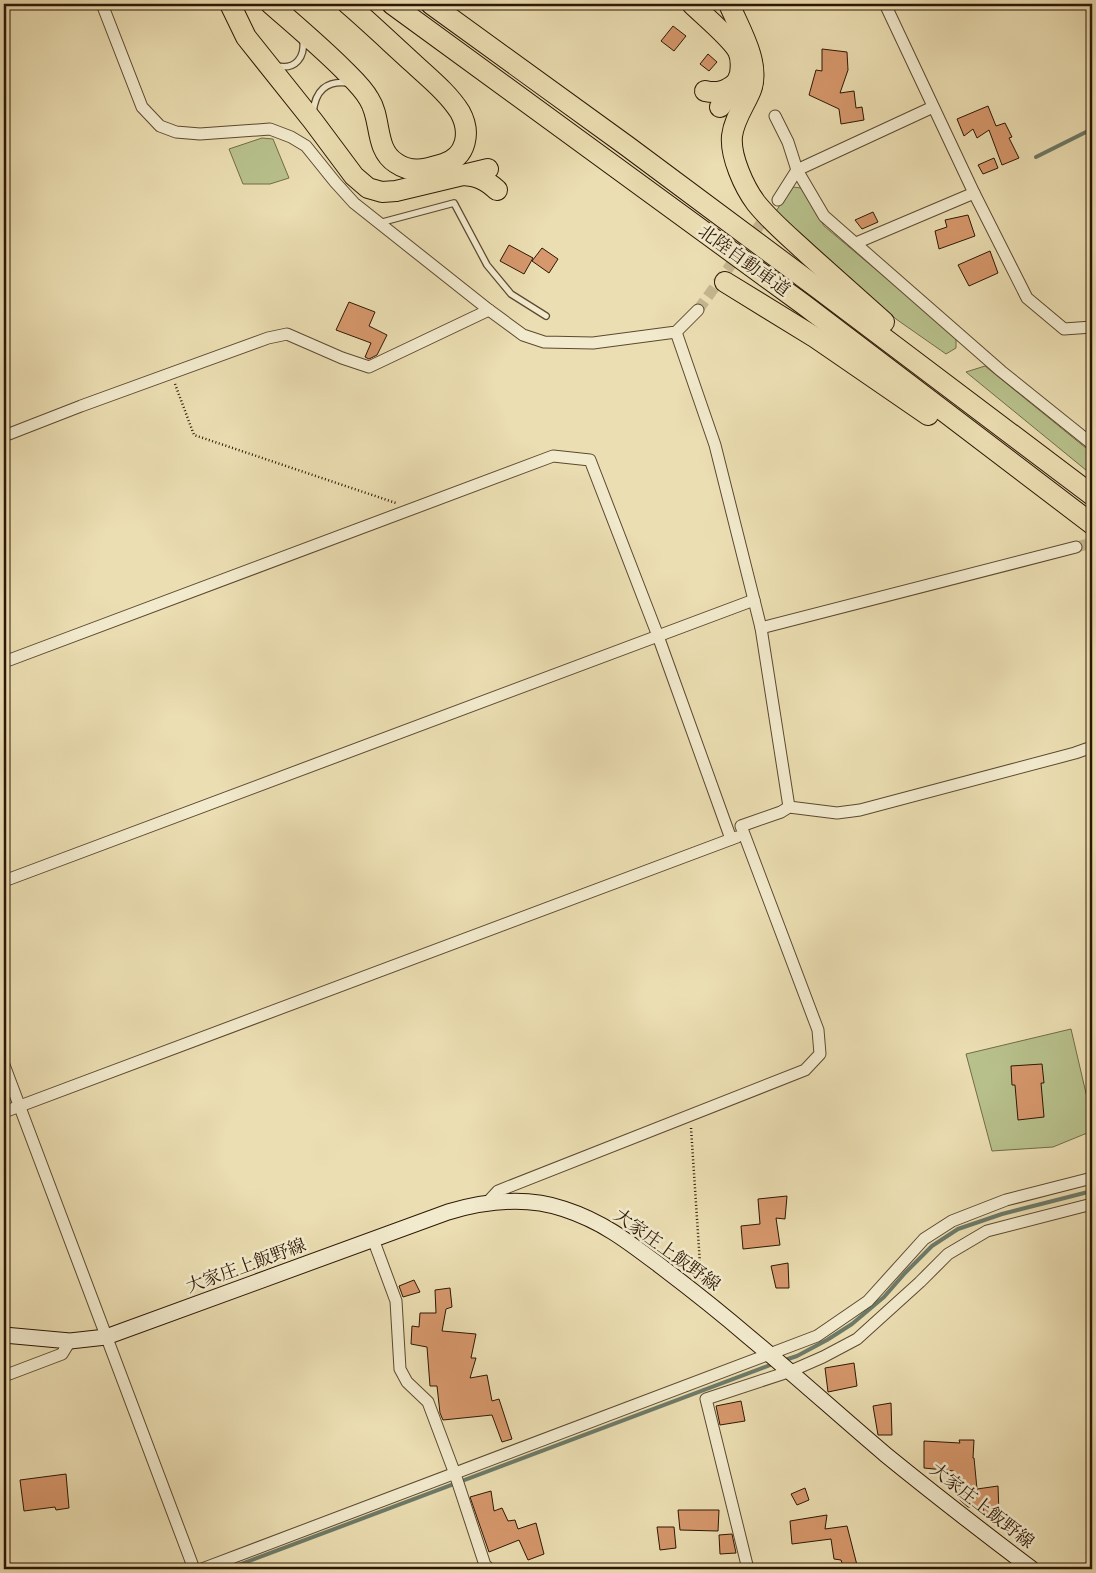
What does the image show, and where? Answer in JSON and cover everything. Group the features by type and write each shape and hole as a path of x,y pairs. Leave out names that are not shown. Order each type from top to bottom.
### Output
{"highway":[{"path":"230,4 246,37 313,120 354,176 368,188 382,192 396,191 488,169"},
{"path":"272,4 359,85 370,99 384,152 393,162 404,168 416,171 447,163 457,157 463,150 466,139 465,126 461,114 441,88 348,4"},
{"name":"北陸自動車道","path":"392,4 803,304 1090,523"},
{"name":"北陸自動車道","path":"431,4 643,158 1092,495"},
{"path":"692,4 732,42 738,52 740,74 720,106"},
{"path":"729,4 750,52 754,76 751,89 732,136 733,149 742,177 757,203 784,233 886,324 1024,436 1070,478"},
{"path":"706,91 720,92 736,83"},
{"path":"462,175 483,179 497,190"},
{"path":"725,282 816,338 1090,523"}],"main road":[{"name":"大家庄上飯野線","path":"4,1335 70,1341 106,1337 448,1212 506,1201 528,1202 562,1208 594,1221 620,1235 702,1298 887,1455 1032,1569"}],"street":[{"path":"102,4 142,107 160,126 176,132 200,134 270,129 291,137 306,146 334,182 354,203 523,335 544,342 593,343 676,332 698,310"},
{"path":"885,4 974,193 1027,298 1064,329 1092,326"},
{"path":"778,200 797,170 933,107"},
{"path":"775,116 788,142 797,170 824,216 1002,371 1092,444"},
{"path":"856,243 974,193"},
{"path":"4,436 268,338 288,334 342,358 369,367 489,310"},
{"path":"676,332 715,445 761,628 789,807"},
{"path":"4,662 553,456 590,460 658,636 731,839"},
{"path":"761,628 1076,547"},
{"path":"4,882 754,600"},
{"path":"486,1204 498,1191 805,1070 820,1054 818,1030 741,826 781,812 789,807 837,813 860,810 1092,747"},
{"path":"4,1112 744,834"},
{"path":"4,1065 194,1569"},
{"path":"202,1569 701,1380 772,1356 817,1336 868,1301 924,1239 952,1222 1006,1200 1092,1178"},
{"path":"706,1399 823,1357 857,1339 913,1289 948,1254 987,1231 1092,1204"},
{"path":"373,1239 396,1301 400,1369 407,1382 428,1402 455,1474 485,1565 490,1569"},
{"path":"4,1376 62,1354 70,1341"},
{"path":"701,1380 748,1569"}],"lane":[{"path":"265,62 279,67 287,67 294,64 300,58 304,51 304,40 299,28"},
{"path":"313,120 315,101 323,88 338,82 359,85"},
{"path":"379,223 454,203 486,265 511,294 546,316"}],"path":[{"path":"172,373 194,435 412,509"},
{"path":"690,1116 702,1298"}],"green space":[{"path":"262,138 273,139 289,178 270,184 243,184 229,149"},
{"path":"793,187 801,188 824,226 948,330 956,339 956,348 946,354 896,319 776,211"},
{"path":"985,366 1092,453 1092,475 966,372"},
{"path":"1071,1029 1092,1119 1092,1131 1053,1147 992,1151 966,1054"}],"building":[{"path":"673,26 686,36 674,51 661,41"},
{"path":"822,49 847,52 848,70 840,93 854,91 856,108 862,107 864,120 841,124 839,109 809,95 816,70 822,71"},
{"path":"708,54 717,62 709,71 700,64"},
{"path":"988,106 996,126 1005,123 1012,137 1009,138 1019,158 1002,165 989,130 977,138 973,129 964,136 957,119"},
{"path":"994,158 998,168 983,174 978,165"},
{"path":"873,212 878,222 862,229 855,220"},
{"path":"968,215 975,236 939,249 935,231 947,227 945,220"},
{"path":"509,245 533,258 524,274 500,261"},
{"path":"542,248 558,259 549,273 532,261"},
{"path":"990,251 998,273 969,286 958,265"},
{"path":"349,302 375,312 369,326 387,335 377,355 369,359 365,357 371,343 336,330"},
{"path":"1042,1064 1044,1083 1041,1083 1044,1117 1018,1120 1015,1085 1012,1085 1011,1066"},
{"path":"787,1196 785,1219 776,1218 780,1245 743,1249 741,1226 760,1224 758,1199"},
{"path":"788,1263 789,1288 776,1288 771,1266"},
{"path":"414,1280 420,1292 403,1297 399,1286"},
{"path":"450,1288 452,1307 446,1309 442,1331 476,1334 471,1358 476,1358 470,1378 487,1375 492,1401 499,1399 512,1439 502,1442 492,1415 443,1420 440,1413 437,1386 430,1386 427,1347 411,1344 412,1326 419,1327 420,1313 436,1313 435,1290"},
{"path":"854,1363 857,1386 828,1392 825,1368"},
{"path":"741,1401 745,1421 720,1425 716,1406"},
{"path":"891,1403 892,1435 878,1435 873,1406"},
{"path":"959,1440 974,1440 973,1458 977,1489 998,1486 999,1514 984,1517 983,1506 968,1507 960,1500 954,1471 924,1468 924,1441 960,1443"},
{"path":"66,1474 69,1508 56,1510 55,1507 24,1511 20,1480"},
{"path":"805,1488 809,1500 797,1505 791,1494"},
{"path":"491,1491 494,1511 502,1508 508,1521 515,1520 518,1529 536,1523 544,1554 528,1560 519,1540 489,1552 470,1497"},
{"path":"678,1510 719,1510 718,1531 680,1530"},
{"path":"827,1515 825,1529 847,1526 858,1569 844,1569 841,1560 834,1559 831,1539 792,1544 790,1521"},
{"path":"657,1527 674,1527 676,1548 660,1550"},
{"path":"732,1534 736,1553 720,1554 719,1535"}],"waterway":[{"path":"1036,157 1092,129"},
{"path":"782,1361 797,1356 852,1324 884,1297 932,1246 958,1229 1002,1214 1092,1191"},
{"path":"228,1569 773,1364"}],"tunnel":[{"path":"698,310 778,200"},
{"path":"1076,547 1092,543"}]}
